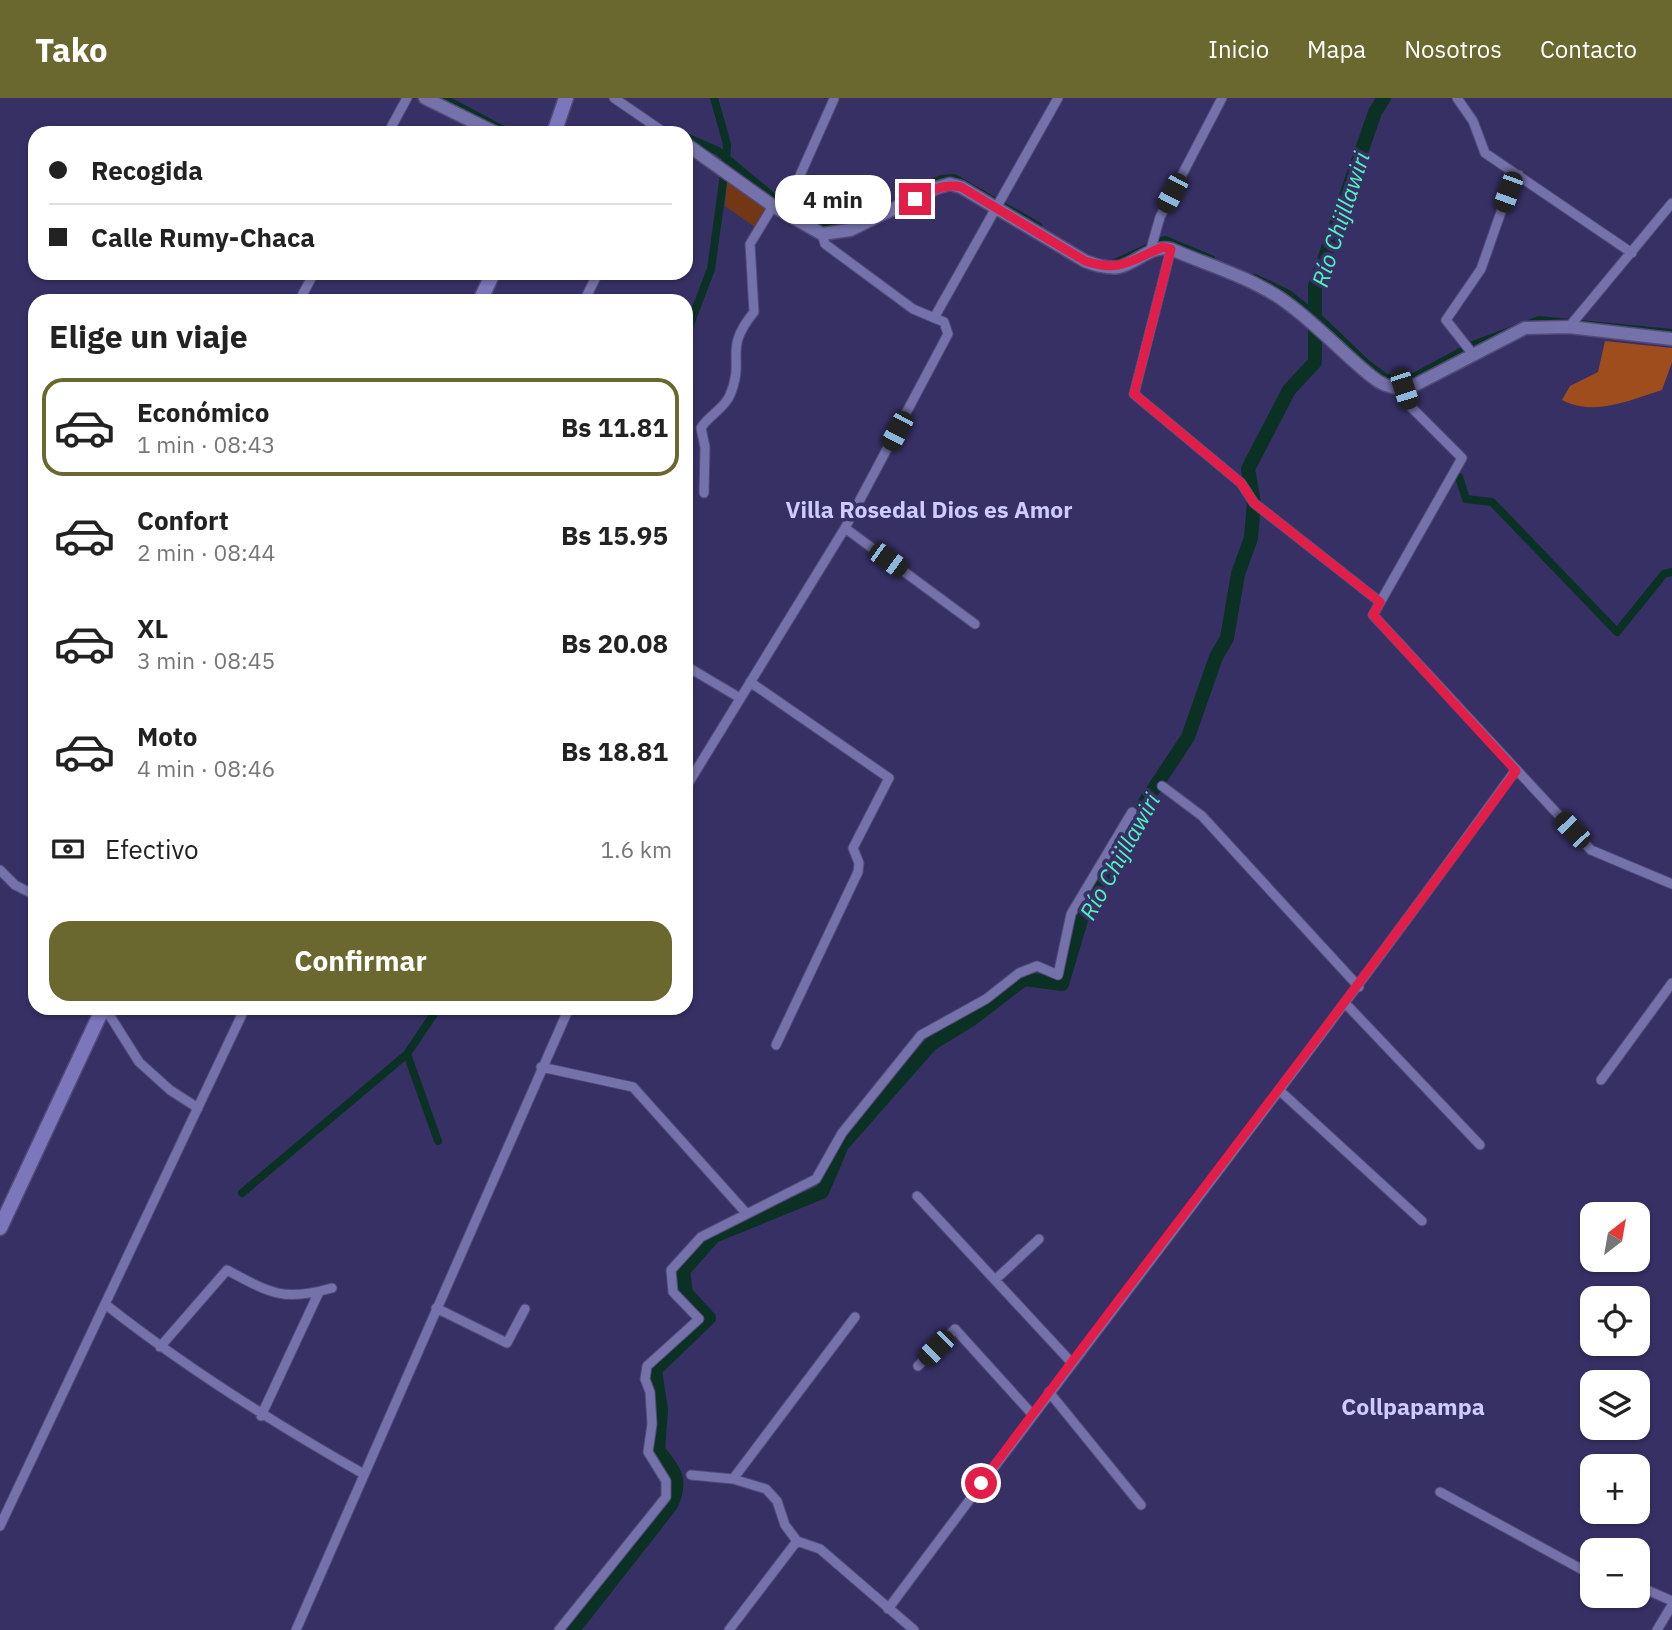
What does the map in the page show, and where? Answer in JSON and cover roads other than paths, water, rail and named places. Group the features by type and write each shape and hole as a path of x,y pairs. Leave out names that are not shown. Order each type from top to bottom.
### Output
{"main road":[{"path":"556,126 566,98"},
{"path":"0,1228 101,1015"}],"street":[{"path":"392,126 407,98"},
{"path":"425,98 482,126"},
{"path":"614,98 655,126"},
{"path":"934,318 1058,98"},
{"path":"1150,247 1222,98"},
{"path":"1457,98 1473,121 1485,153 1632,253"},
{"path":"704,493 705,447 701,428 708,417 729,399 738,371 733,353 738,331 754,312 750,244 777,208 789,201 834,100"},
{"path":"693,149 777,208 822,234 850,230 936,188 950,184 998,202 1085,261 1102,267 1117,267 1150,247 1171,249 1262,286 1283,299 1373,378 1404,389"},
{"path":"1470,349 1446,320 1481,269 1508,192 1519,175"},
{"path":"1574,323 1672,203"},
{"path":"693,775 845,528 948,334 944,322 913,309 825,244 822,234"},
{"path":"1171,249 1134,394 1241,483 1254,503 1380,602"},
{"path":"1404,389 1470,349 1525,328 1574,323 1672,339"},
{"path":"1404,389 1409,405 1462,458 1373,615 1591,850 1672,884"},
{"path":"845,528 975,624"},
{"path":"693,670 740,698"},
{"path":"750,682 890,778 853,848 859,863 858,872 776,1045"},
{"path":"888,1609 1071,1362 1359,987 1516,771"},
{"path":"1162,786 1202,817 1359,987"},
{"path":"559,1630 666,1497 666,1482 648,1452 652,1424 650,1392 645,1379 647,1366 699,1319 673,1292 671,1270 701,1237 816,1179 842,1133 921,1035 986,999 1019,973 1037,966 1058,975 1071,914 1132,812"},
{"path":"0,870 15,885 28,892"},
{"path":"1601,1080 1672,983"},
{"path":"1346,1004 1480,1145"},
{"path":"109,1015 139,1062 170,1090 198,1108"},
{"path":"0,1526 242,1015"},
{"path":"296,1630 362,1473 566,1015"},
{"path":"541,1067 633,1087 747,1214"},
{"path":"1279,1090 1422,1221"},
{"path":"917,1196 1071,1362"},
{"path":"995,1280 1039,1239"},
{"path":"160,1347 227,1270 271,1293 285,1296 332,1288"},
{"path":"261,1416 320,1292"},
{"path":"104,1304 160,1347 261,1416 362,1473"},
{"path":"436,1308 507,1343 525,1309"},
{"path":"733,1479 855,1317"},
{"path":"918,1366 955,1329 1032,1414"},
{"path":"1049,1392 1141,1505"},
{"path":"691,1475 733,1479 766,1489 777,1501 785,1525 797,1541 820,1549 915,1630"},
{"path":"1440,1492 1580,1568"},
{"path":"729,1630 797,1541"},
{"path":"1650,1592 1672,1603 1657,1630"}],"waterway":[{"path":"443,98 496,126"},
{"path":"714,98 727,144 726,160"},
{"name":"Río Chijllawiri","path":"573,1630 671,1505 675,1496 675,1476 658,1450 661,1410 655,1370 709,1318 686,1293 683,1271 714,1236 822,1192 842,1145 931,1044 972,1019 1024,979 1062,984 1084,910 1147,799 1188,737 1216,657 1227,638 1238,574 1251,538 1254,503 1248,469 1289,390 1315,362 1315,286 1375,112 1384,98"},
{"path":"693,140 718,151 778,201"},
{"path":"693,317 711,269 724,175"},
{"path":"916,191 941,179 954,178 1038,226"},
{"path":"810,222 837,227 858,221"},
{"path":"1115,263 1165,240 1211,259"},
{"path":"1255,278 1287,293 1386,378 1400,380 1412,378 1473,345 1539,320 1672,333"},
{"path":"1459,477 1466,499 1492,502 1617,632 1664,574 1672,572"},
{"path":"242,1193 407,1054 433,1015"},
{"path":"407,1054 438,1141"}],"district":[{"name":"Villa Rosedal Dios es Amor","path":"929,509"},
{"name":"Collpapampa","path":"1413,1406"}]}
